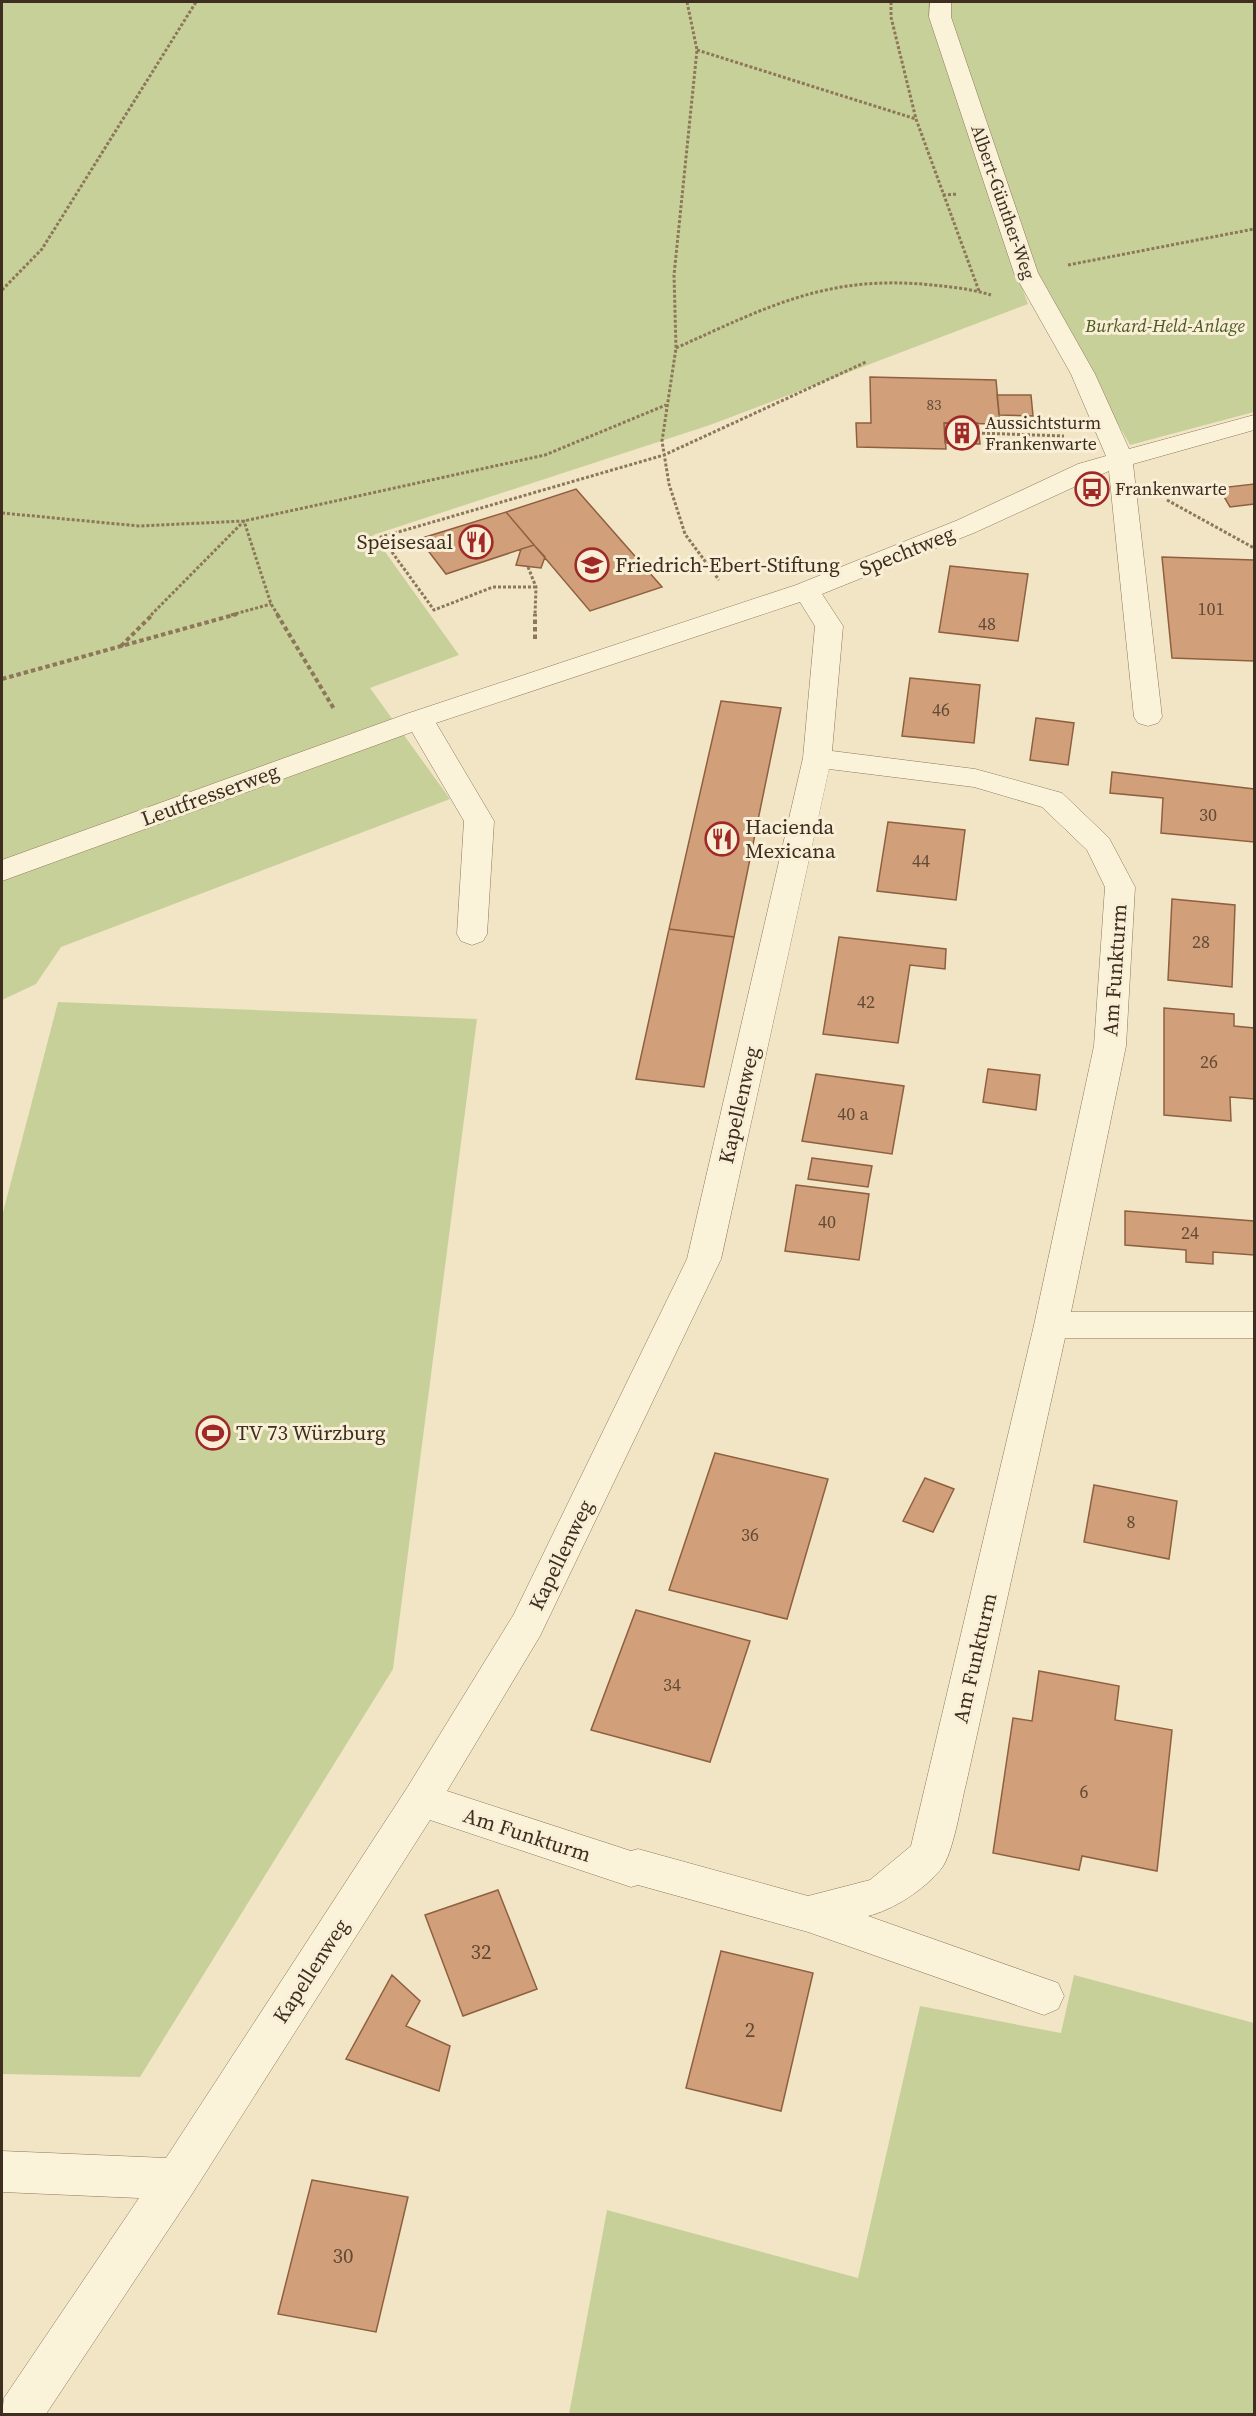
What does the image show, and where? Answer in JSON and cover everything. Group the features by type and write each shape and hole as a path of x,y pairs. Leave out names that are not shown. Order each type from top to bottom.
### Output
{"street":[{"name":"Albert-Günther-Weg","path":"940,2 940,17 1026,273 1083,374 1117,457 1148,717"},
{"name":"Spechtweg","path":"419,719 736,612 806,591 967,526 1117,457 1254,422"},
{"name":"Kapellenweg","path":"20,2415 177,2179 421,1800 527,1625 704,1259 817,758 829,626 806,591"},
{"name":"Leutfresserweg","path":"2,871 419,719"},
{"path":"419,719 479,821 472,934"},
{"name":"Am Funkturm","path":"808,1914 880,1895 928,1856 1051,1326 1110,1046 1120,887 1099,844 1052,800 975,778 817,758"},
{"path":"1051,1326 1254,1325"},
{"name":"Am Funkturm","path":"421,1800 631,1869 649,1870 808,1914 1044,1996"},
{"path":"2,2171 177,2179"}],"path":[{"path":"2,290 42,249 196,2"},
{"path":"687,2 697,50 674,275 676,348 662,441 669,484 685,534 721,582 736,612"},
{"path":"676,348 794,298 832,286 897,282 979,291 916,119 891,17 891,2"},
{"path":"697,50 916,119"},
{"path":"1026,273 1254,230"},
{"path":"536,587 493,588 434,610 381,537 664,455 866,362"},
{"path":"2,513 139,526 244,520 545,455 666,405"},
{"path":"977,433 1117,457 1254,548"},
{"path":"244,520 271,604 354,743"},
{"path":"121,646 244,520"},
{"path":"528,567 536,587 535,640 564,671"},
{"path":"2,680 271,604"}],"green space":[{"name":"Burkard-Held-Anlage","path":"2,2 1254,2 1254,412 1130,445 1025,260 1013,263 1028,304 710,425 373,535 459,655 370,688 450,799 61,947 36,984 2,1000"},
{"name":"TV 73 Würzburg","path":"58,1002 477,1019 393,1669 140,2077 2,2074 2,1216"},
{"path":"1074,1975 1254,2023 1254,2414 569,2414 607,2210 858,2278 920,2006 1061,2033"}],"building":[{"path":"870,377 996,380 1000,424 944,423 946,449 857,447 856,423 871,423"},
{"path":"997,395 1031,395 1033,416 999,415"},
{"name":"Aussichtsturm Frankenwarte","path":"944,423 978,423 980,444 945,443"},
{"path":"1254,484 1254,504 1230,507 1219,488"},
{"path":"576,489 662,587 590,611 506,512"},
{"name":"Speisesaal","path":"506,512 534,545 446,574 419,539"},
{"path":"534,545 545,557 541,568 516,565 521,549"},
{"path":"1162,557 1254,560 1254,661 1172,658"},
{"path":"950,566 1028,574 1018,641 939,632"},
{"path":"910,678 980,685 974,743 902,736"},
{"name":"Hacienda Mexicana","path":"721,701 781,708 734,937 669,929"},
{"path":"1036,718 1074,723 1068,765 1030,760"},
{"path":"1112,772 1254,789 1254,842 1161,833 1163,798 1110,793"},
{"path":"888,822 965,830 956,900 877,891"},
{"path":"1172,899 1235,905 1232,987 1168,980"},
{"path":"669,929 734,937 704,1087 636,1079"},
{"path":"839,937 946,949 945,969 910,965 898,1043 823,1034"},
{"path":"1164,1008 1234,1014 1234,1026 1254,1028 1254,1099 1230,1097 1231,1121 1164,1115"},
{"path":"988,1069 1040,1075 1036,1110 983,1102"},
{"path":"816,1074 904,1086 892,1154 802,1141"},
{"path":"812,1158 872,1166 868,1187 808,1179"},
{"path":"796,1185 869,1194 859,1260 785,1251"},
{"path":"1125,1211 1254,1221 1254,1255 1213,1252 1213,1264 1186,1262 1186,1250 1125,1245"},
{"path":"715,1453 828,1479 787,1619 669,1590"},
{"path":"925,1478 954,1489 933,1532 903,1521"},
{"path":"1094,1485 1177,1501 1169,1559 1084,1542"},
{"path":"636,1610 750,1641 710,1762 591,1730"},
{"path":"1039,1671 1119,1686 1115,1720 1172,1730 1157,1871 1082,1856 1079,1870 993,1853 1013,1718 1032,1721"},
{"path":"498,1890 537,1989 463,2016 425,1915"},
{"path":"721,1951 813,1973 781,2111 686,2088"},
{"path":"392,1975 420,2001 406,2026 450,2046 439,2091 346,2059"},
{"path":"312,2180 408,2197 376,2332 278,2314"}],"place":[{"name":"Aussichtsturm Frankenwarte","path":"962,433"},
{"name":"Frankenwarte","path":"1092,489"},
{"name":"Speisesaal","path":"476,542"},
{"name":"Friedrich-Ebert-Stiftung","path":"592,565"},
{"name":"Hacienda Mexicana","path":"722,839"},
{"name":"TV 73 Würzburg","path":"213,1433"}]}
